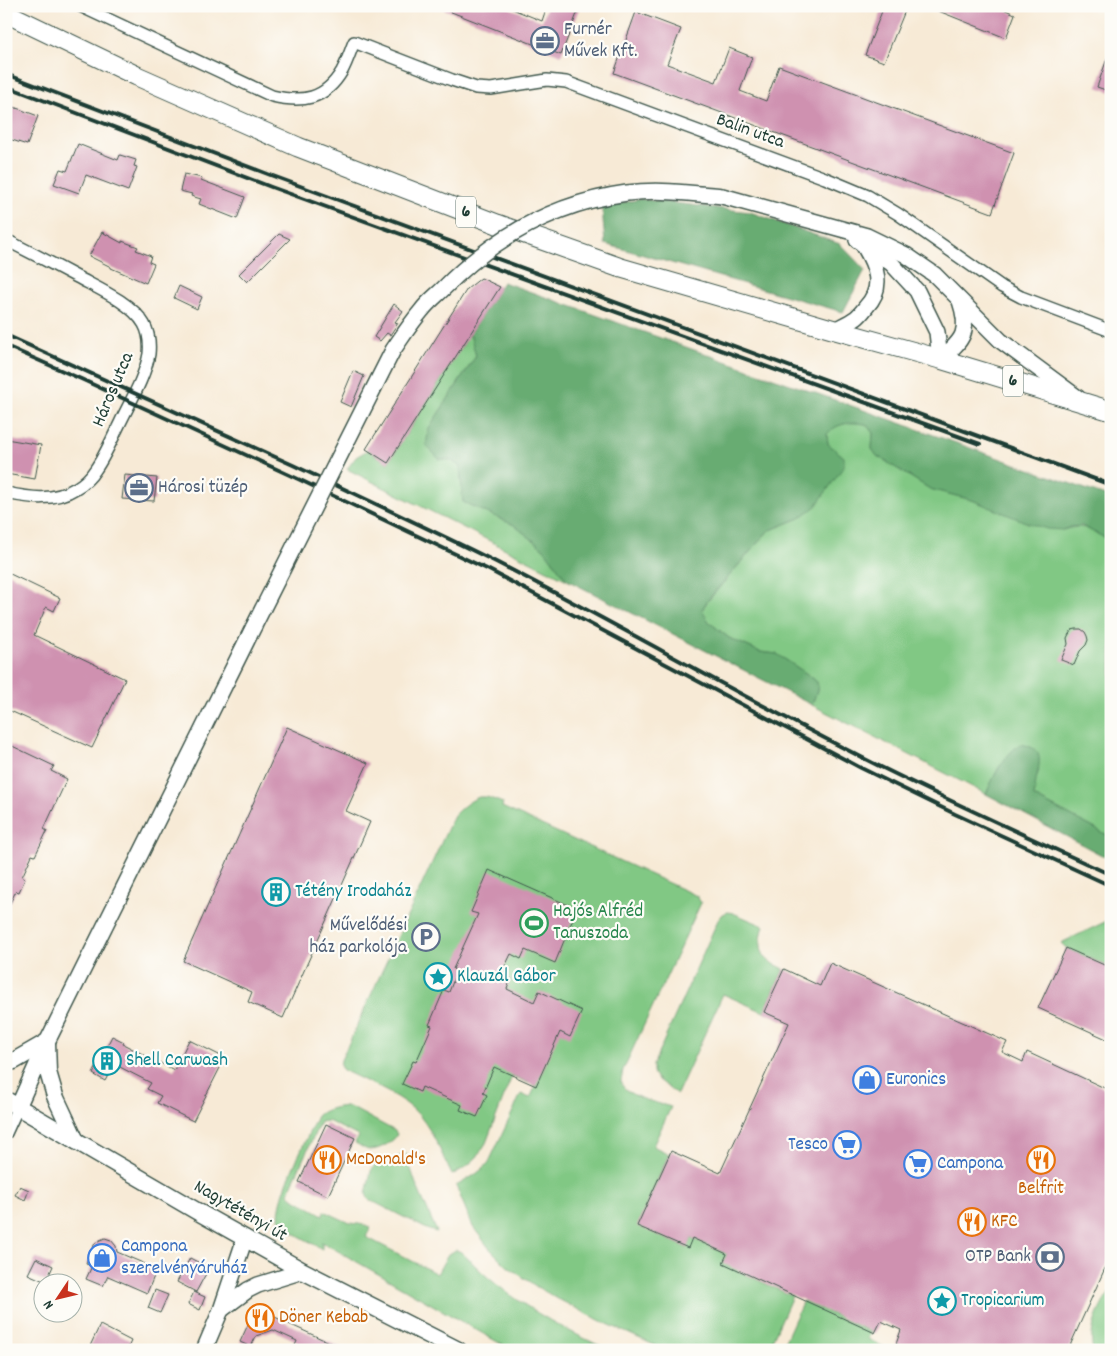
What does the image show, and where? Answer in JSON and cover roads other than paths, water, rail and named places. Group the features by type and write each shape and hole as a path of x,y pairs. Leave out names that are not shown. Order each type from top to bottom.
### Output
{"main road":[{"name":"6","path":"6,13 137,76 298,147 498,224 618,267 940,359 1111,411"},
{"path":"6,1063 14,1061 47,1042 48,1072 55,1096 76,1141"},
{"name":"Nagytétényi út","path":"12,1104 303,1271 458,1350"}],"street":[{"name":"Balin utca","path":"80,6 272,96 288,100 307,99 322,92 332,84 343,69 354,42 476,88 491,89 547,80 566,82 825,178 868,196 898,214 1002,287 1021,297 1111,331"},
{"path":"6,1133 12,1104 47,1042 393,350 422,310 457,274 494,244 537,219 590,200 629,193 673,191 722,196 867,236 906,255 934,275 1001,340 1085,403"},
{"path":"824,224 861,242 891,263 917,291 936,332 940,359"},
{"name":"Háros utca","path":"6,240 108,294 129,308 144,324 148,333 149,351 143,374 104,456 86,482 63,495 50,498 6,494"},
{"path":"835,330 857,318 870,303 877,289 877,277 873,260 861,242"},
{"path":"940,359 955,347 963,336 965,326 964,313 959,299"},
{"path":"204,1350 221,1310 245,1238"},
{"path":"221,1310 258,1285 303,1271"}],"railway":[{"path":"6,74 273,176 1111,485"},
{"path":"6,86 271,187 980,444"},
{"path":"6,335 293,465 469,549 541,585 865,759 1111,875"},
{"path":"6,346 296,478 489,570 861,768 1111,886"}],"place":[{"name":"Furnér Művek Kft.","path":"545,41"},
{"name":"Hárosi tüzép","path":"139,488"},
{"name":"Tétény Irodaház","path":"276,892"},
{"name":"Hajós Alfréd Tanuszoda","path":"534,923"},
{"name":"Művelődési ház parkolója","path":"426,937"},
{"name":"Klauzál Gábor","path":"438,977"},
{"name":"Shell Carwash","path":"107,1061"},
{"name":"Euronics","path":"867,1080"},
{"name":"Tesco","path":"847,1145"},
{"name":"McDonald's","path":"327,1160"},
{"name":"Belfrit","path":"1041,1160"},
{"name":"Campona","path":"918,1164"},
{"name":"KFC","path":"972,1222"},
{"name":"OTP Bank","path":"1050,1257"},
{"name":"Campona szerelvényáruház","path":"102,1258"},
{"name":"Tropicarium","path":"942,1301"},
{"name":"Döner Kebab","path":"260,1318"}]}
